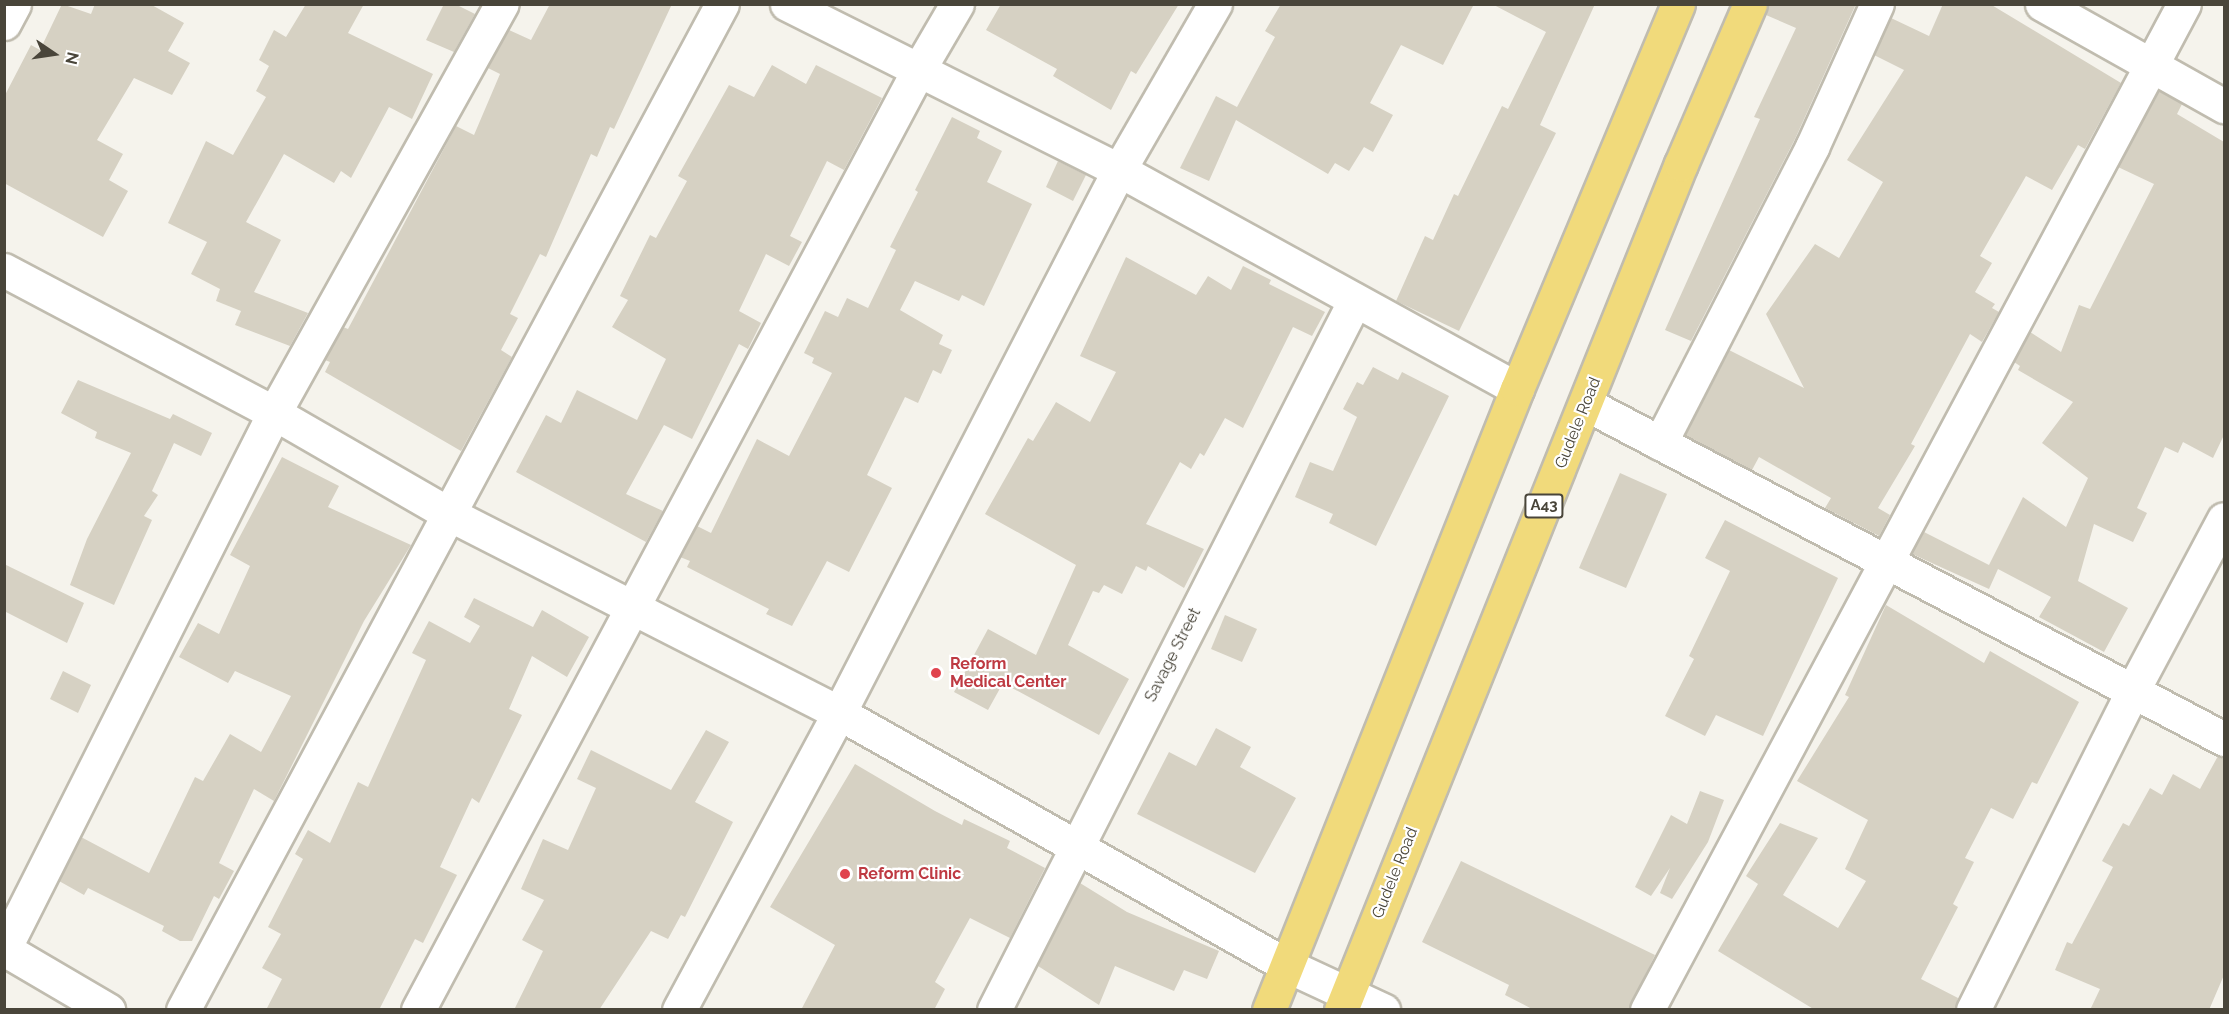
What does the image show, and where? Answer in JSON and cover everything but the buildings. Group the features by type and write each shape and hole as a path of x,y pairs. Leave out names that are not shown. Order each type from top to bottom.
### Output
{"highway":[{"path":"1269,1010 1517,389 1678,4"},
{"name":"Gudele Road","path":"1345,1001 1681,164 1750,4"}],"street":[{"path":"4,23 14,4"},
{"path":"108,1010 5,949 274,413 502,4"},
{"path":"183,1010 447,513 722,4"},
{"path":"787,4 1119,170 1354,302 1517,389"},
{"path":"418,1010 919,69 957,4"},
{"path":"679,1010 839,713 1119,170 1215,4"},
{"path":"1660,443 1812,147 1877,4"},
{"path":"2042,4 2151,68 2224,106"},
{"path":"1647,1010 2184,4"},
{"path":"4,270 274,413 447,513 631,609 839,713 1074,848 1288,966 1345,1001 1383,1010"},
{"name":"Savage Street","path":"994,1010 1074,848 1354,302"},
{"path":"1586,404 1886,563 2134,688 2224,739"},
{"path":"1973,1010 2134,688 2224,519"}],"place":[{"name":"Reform Medical Center","path":"936,673"},
{"name":"Reform Clinic","path":"845,874"}]}
